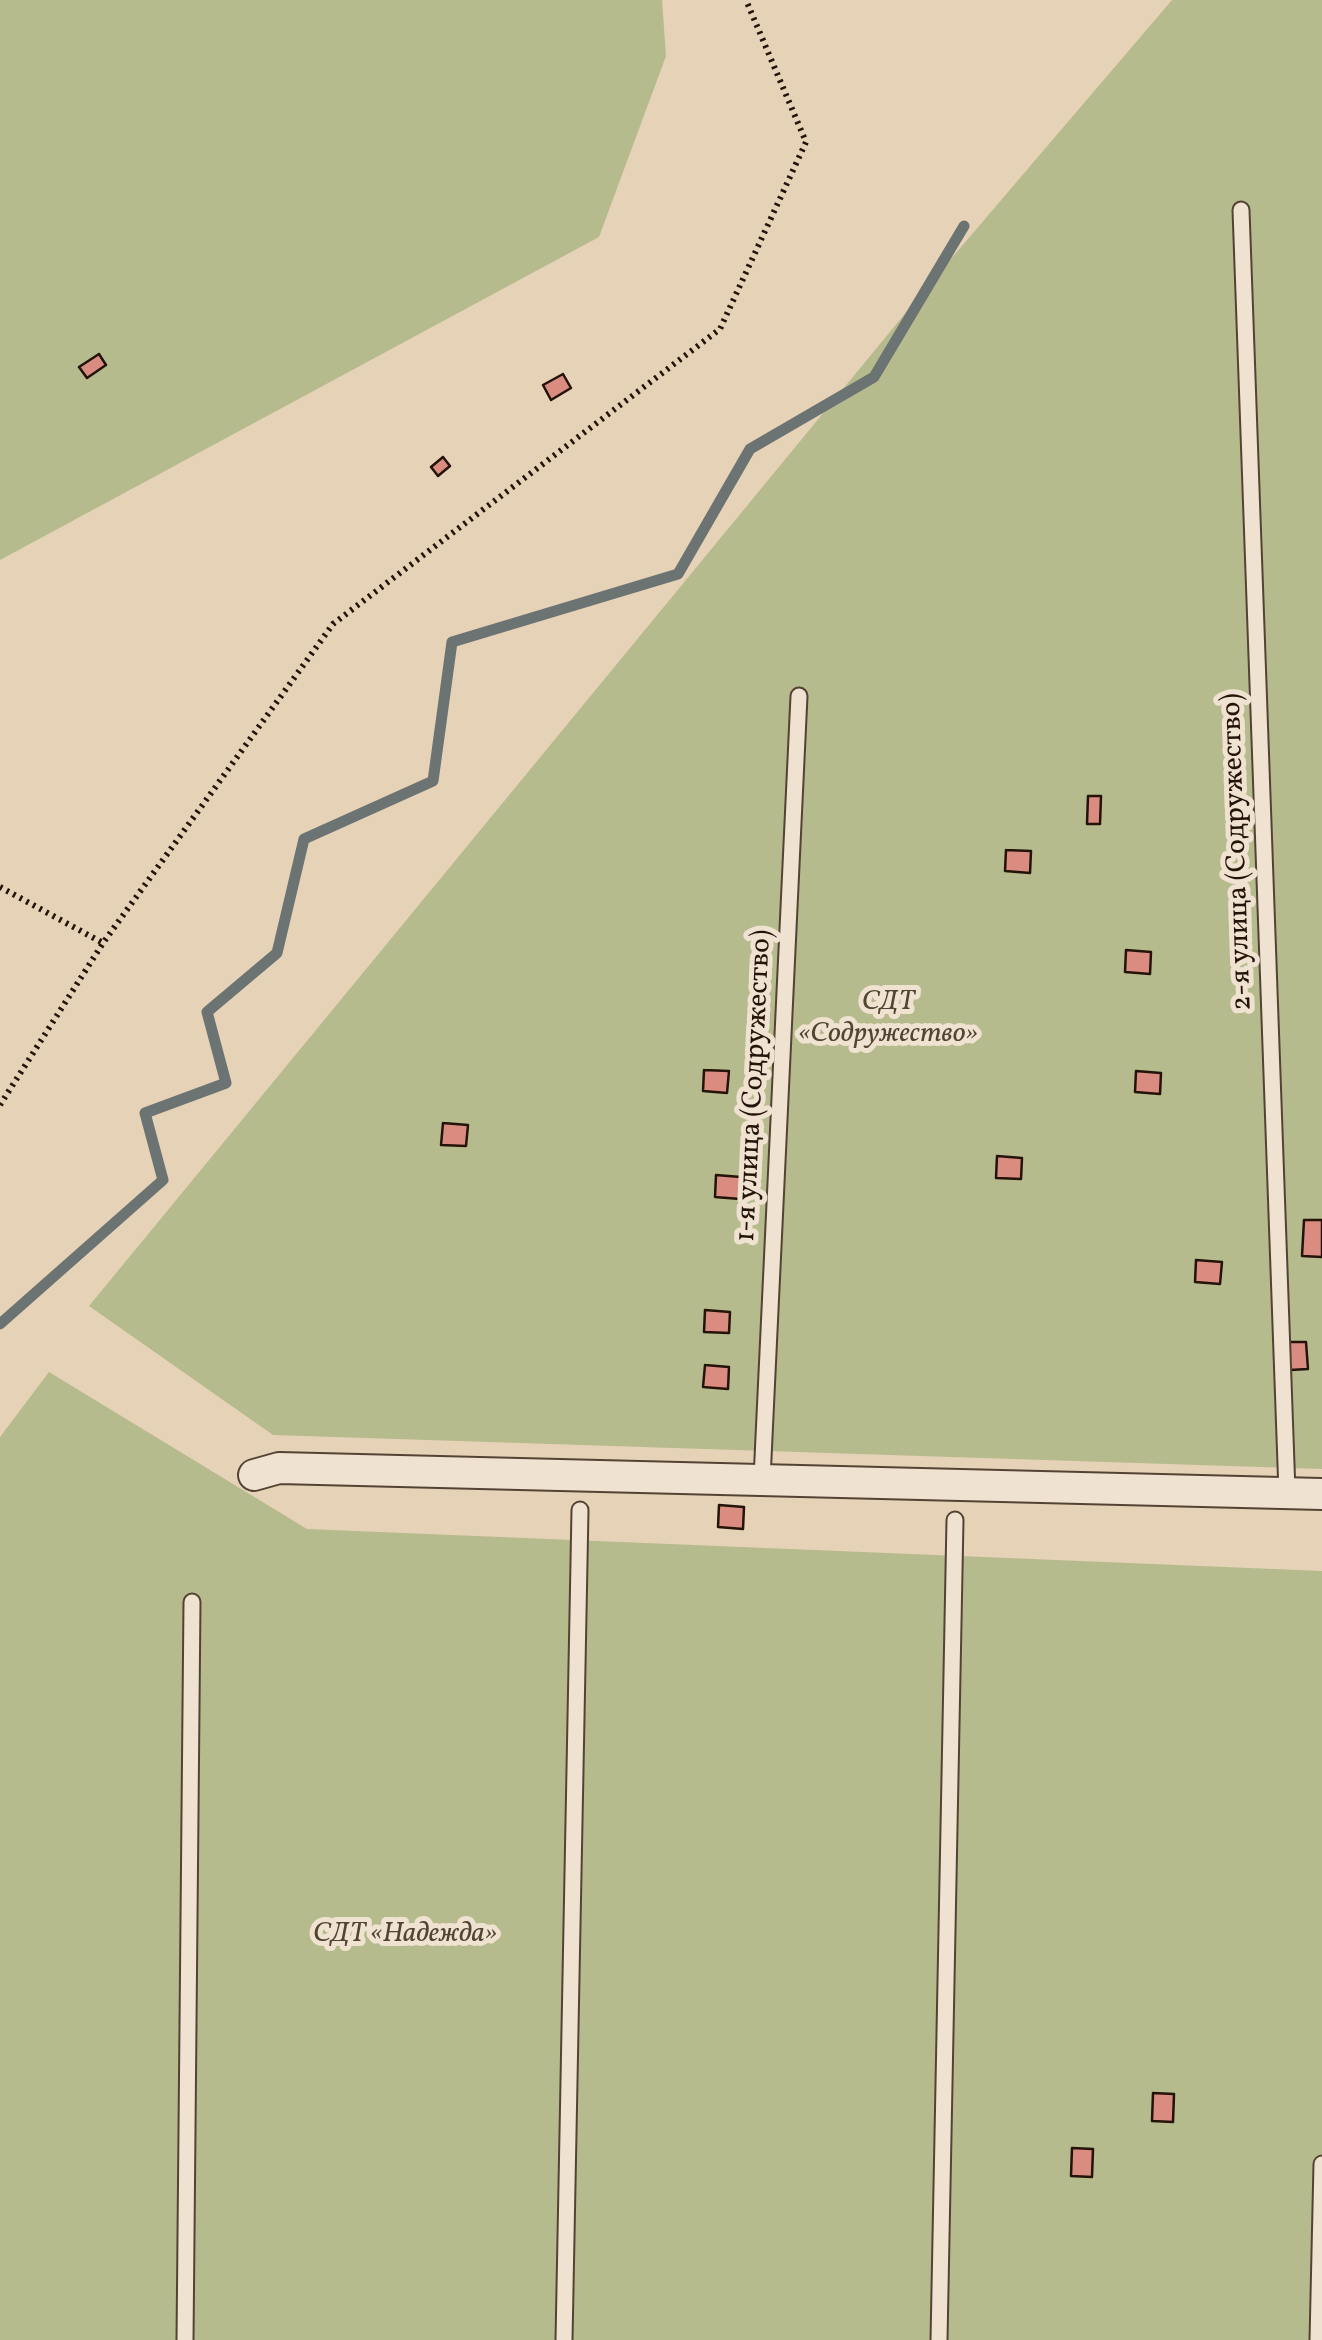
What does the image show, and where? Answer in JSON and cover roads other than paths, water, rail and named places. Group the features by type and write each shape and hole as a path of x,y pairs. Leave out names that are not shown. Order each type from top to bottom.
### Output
{"street":[{"path":"254,1475 279,1468 1322,1494"}],"lane":[{"name":"2-я улица (Содружество)","path":"1242,210 1287,1492"},
{"name":"1-я улица (Содружество)","path":"762,1479 799,696"},
{"path":"564,2340 580,1510"},
{"path":"939,2340 954,1520"},
{"path":"184,2340 192,1602"},
{"path":"1318,2340 1322,2164"}],"waterway":[{"path":"0,1324 163,1180 145,1113 226,1083 207,1012 277,953 304,839 433,781 452,642 678,574 750,449 874,377 964,226"}],"park label":[{"name":"СДТ «Содружество»","path":"888,1020"},
{"name":"СДТ «Надежда»","path":"405,1936"}]}
